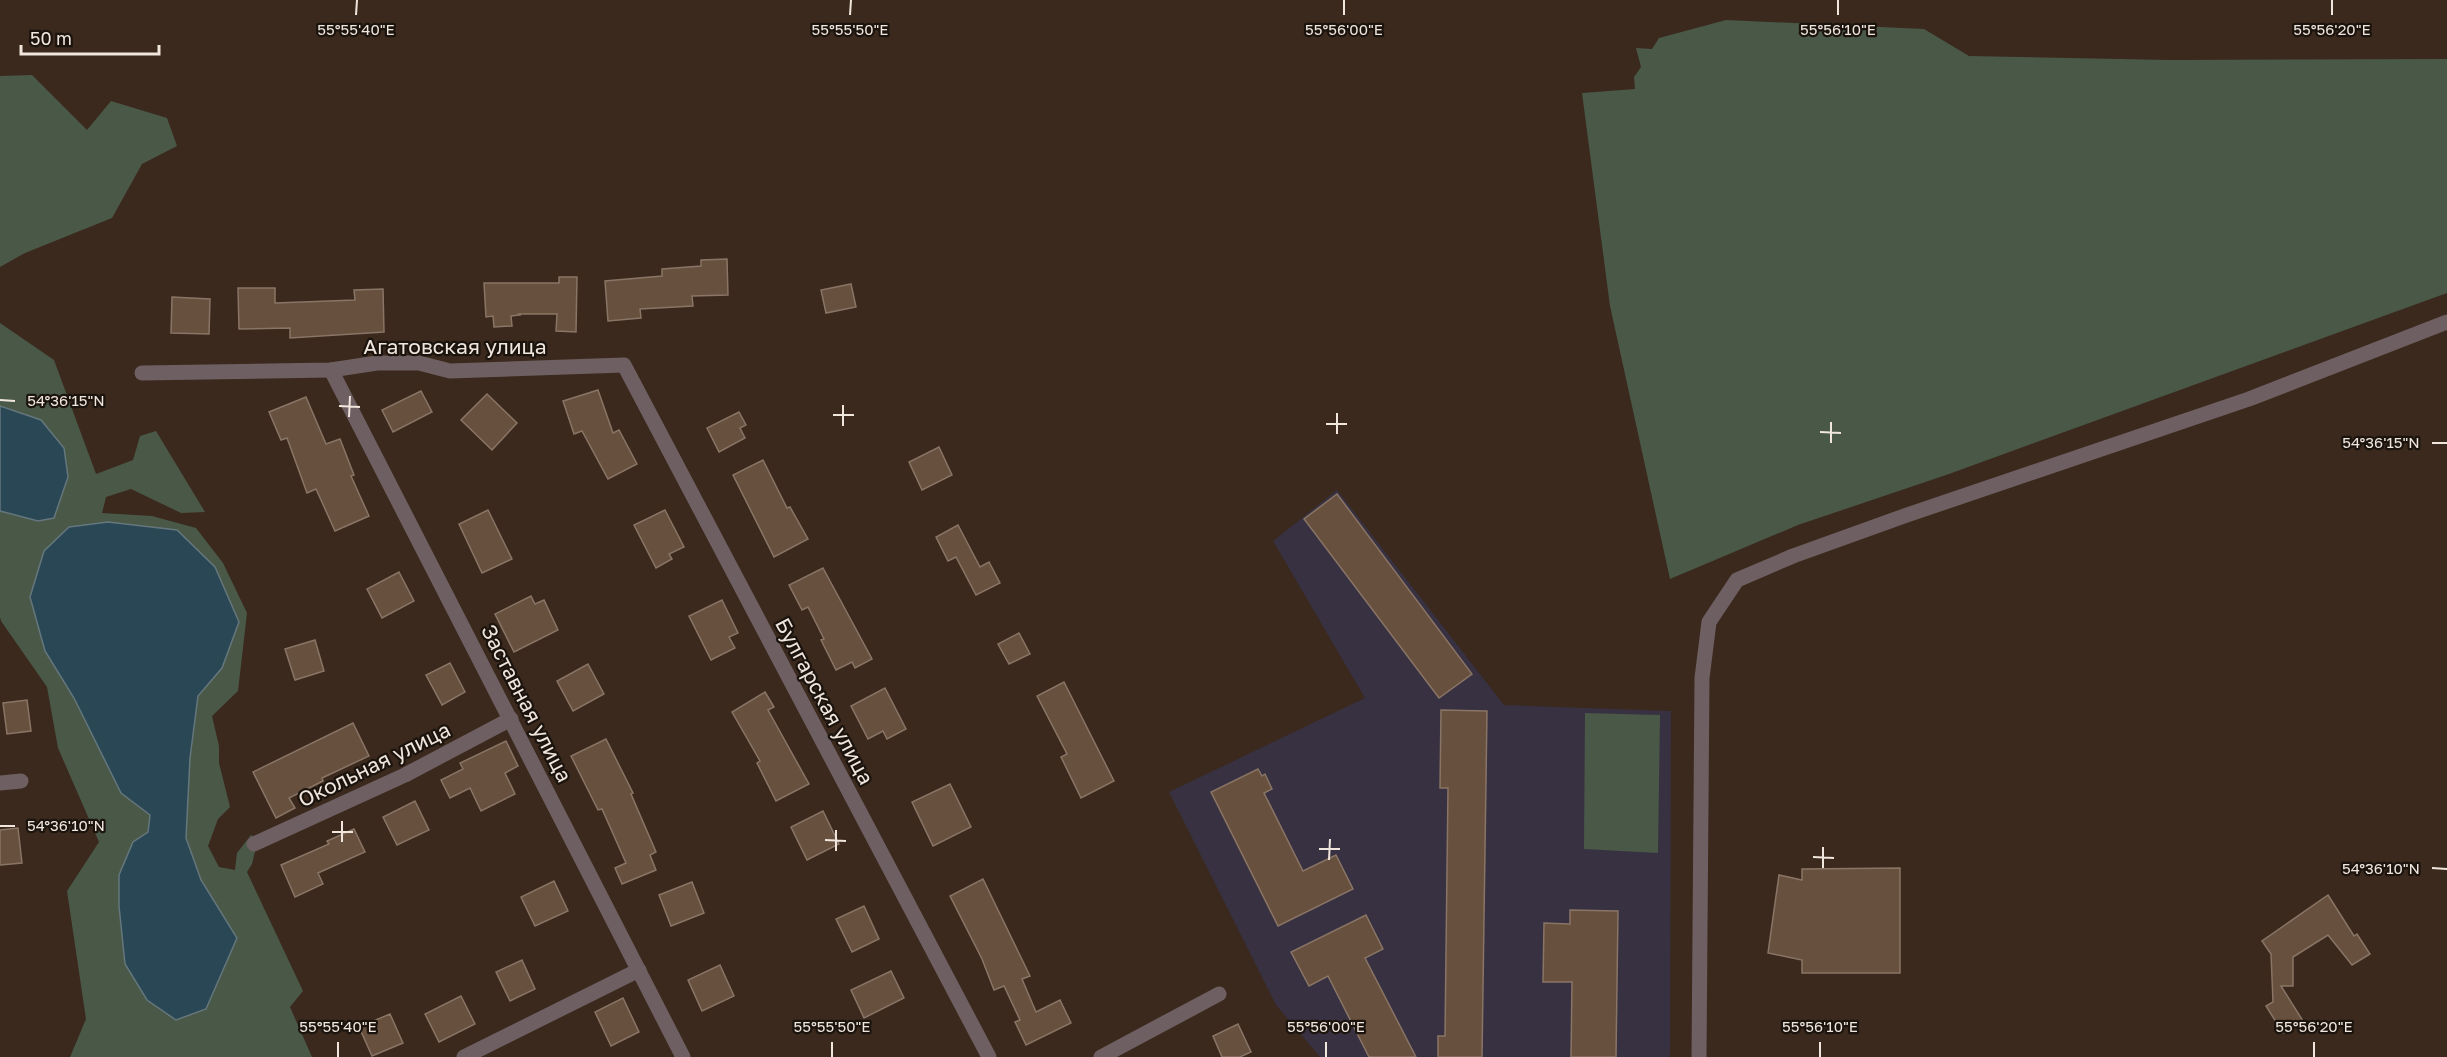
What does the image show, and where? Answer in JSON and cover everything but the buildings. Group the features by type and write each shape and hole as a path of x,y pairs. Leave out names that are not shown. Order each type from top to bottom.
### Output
{"street":[{"path":"1699,1057 1702,678 1709,622 1737,580 1793,556 1908,515 2249,399 2447,322"},
{"name":"Агатовская улица","path":"142,373 331,370 377,363 419,363 450,371 624,365"},
{"name":"Булгарская улица","path":"624,365 989,1057"},
{"name":"Заставная улица","path":"331,370 512,719 683,1057"},
{"name":"Окольная улица","path":"254,844 405,775 512,719"},
{"path":"0,783 21,781"},
{"path":"464,1057 639,970"},
{"path":"1101,1057 1219,994"}],"shaded area":[{"path":"1337,490 1504,705 1671,711 1670,1057 1320,1057 1276,1005 1169,792 1365,698 1273,541"}],"green space":[{"path":"1726,20 1924,29 1969,56 2170,60 2447,59 2447,293 1949,474 1798,525 1670,579 1610,306 1582,93 1635,89 1634,77 1641,67 1636,48 1652,49 1659,38"},
{"path":"32,75 87,130 111,101 167,118 177,146 142,164 112,218 25,253 0,267 0,76"},
{"path":"0,323 54,360 96,474 133,460 140,436 156,431 205,512 181,513 131,489 106,497 102,513 152,516 196,528 223,563 247,613 238,691 212,716 219,746 219,763 230,807 218,819 208,846 219,867 235,870 237,853 251,835 258,839 252,864 247,872 303,991 290,1007 312,1057 70,1057 86,1019 67,891 99,842 58,748 47,687 0,617"},
{"path":"1585,713 1660,715 1658,853 1584,849"}],"water":[{"path":"0,406 41,420 64,448 68,477 54,518 38,521 0,511"},
{"path":"108,522 177,530 215,567 239,622 222,668 198,696 190,758 186,838 201,880 237,938 206,1009 176,1020 147,1000 125,964 119,906 119,875 133,842 148,832 150,815 121,793 74,698 45,651 30,597 44,551 69,527"}]}
